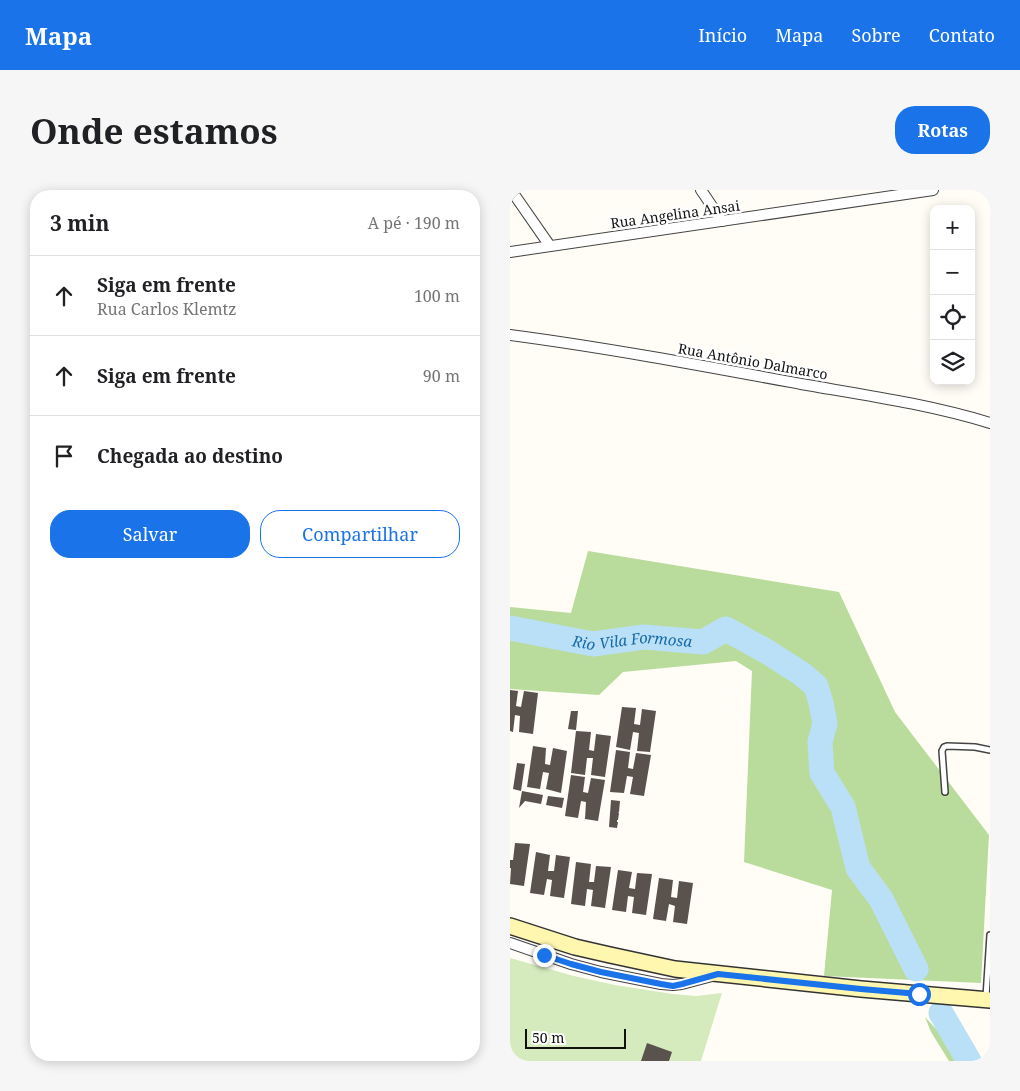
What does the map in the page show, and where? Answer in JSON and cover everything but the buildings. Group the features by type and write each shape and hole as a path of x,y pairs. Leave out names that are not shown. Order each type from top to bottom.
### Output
{"main road":[{"path":"510,926 576,947 675,969 988,1000"}],"street":[{"path":"511,190 550,246"},
{"path":"701,190 722,221"},
{"name":"Rua Angelina Ansai","path":"510,252 933,190"},
{"name":"Rua Antônio Dalmarco","path":"510,334 626,352 884,398 956,413 990,423"},
{"path":"510,943 601,972 673,986 718,974"}],"lane":[{"path":"945,792 942,751 944,747 975,747 990,750"},
{"path":"988,1000 990,935"}],"green space":[{"path":"588,551 839,592 895,712 989,835 981,983 824,976 832,890 744,862 752,671 736,661 623,672 599,695 510,689 510,607 571,613"},
{"path":"510,958 615,985 696,996 722,993 701,1061 510,1061"},
{"path":"925,1017 963,1061 949,1061 931,1032"}],"waterway":[{"name":"Rio Vila Formosa","path":"510,628 593,644 644,637 703,642 726,629 802,674 816,686 821,703 825,723 820,742 822,773 843,807 858,868 881,899 916,969"},
{"name":"Rio Vila Formosa","path":"941,1013 969,1061"}],"route":[{"path":"544,955 601,972 673,986 718,974 919,994"}]}
